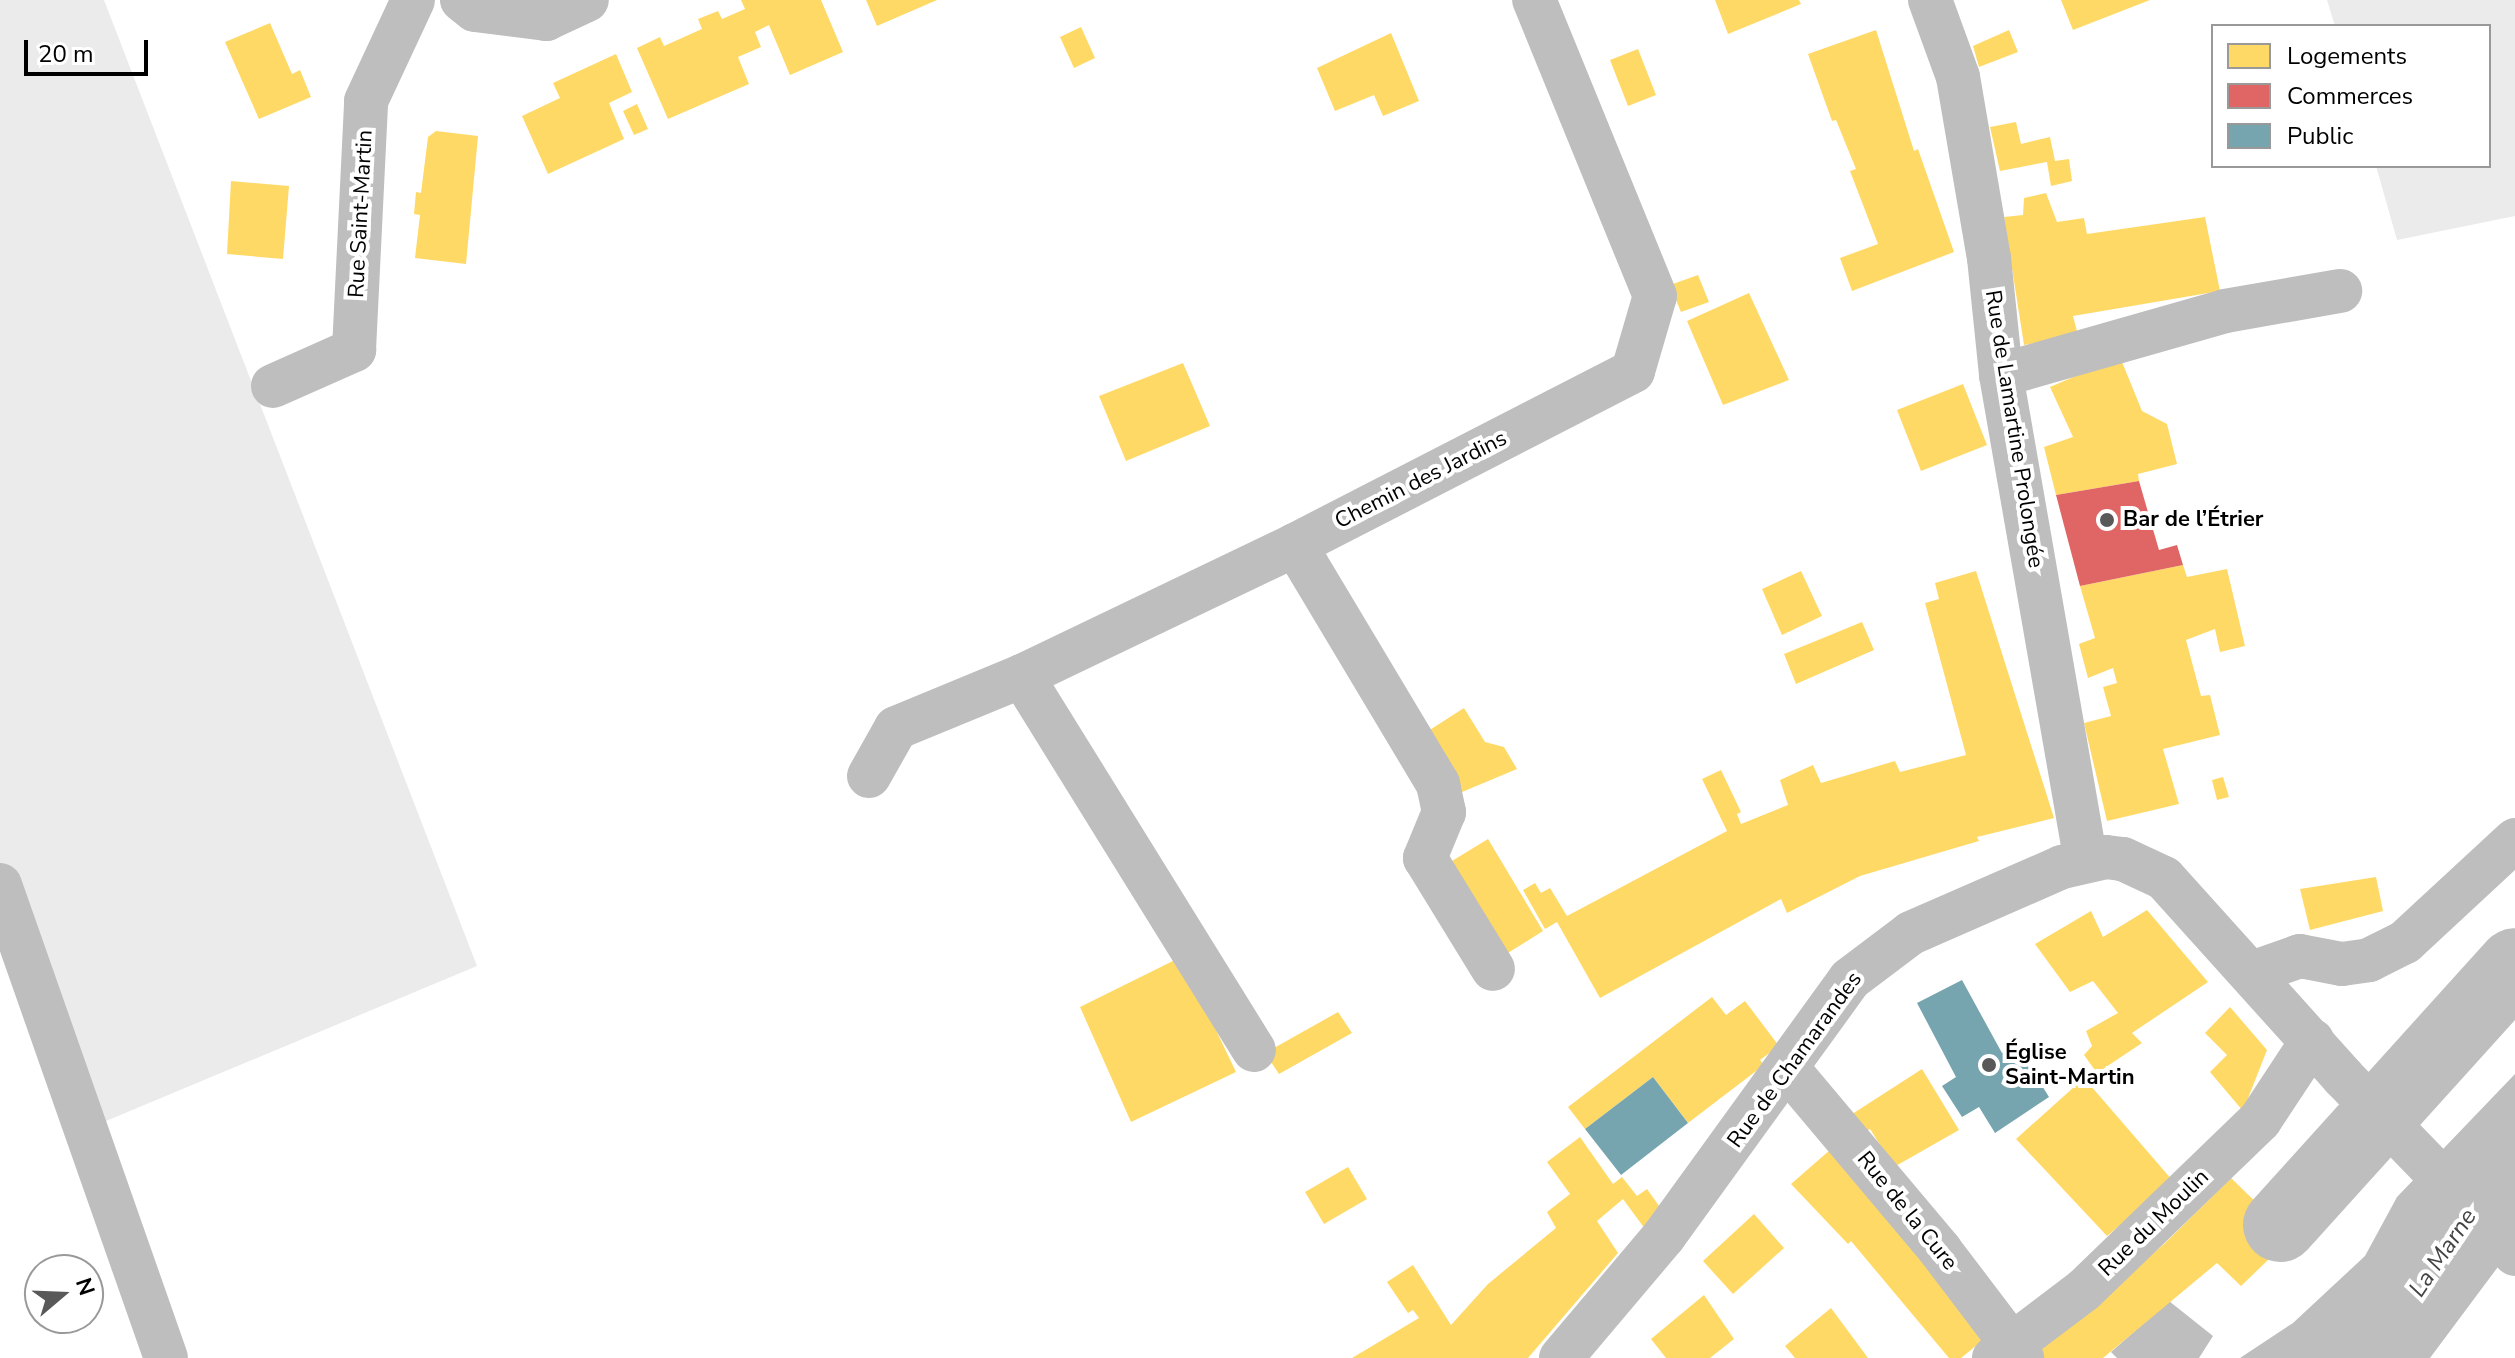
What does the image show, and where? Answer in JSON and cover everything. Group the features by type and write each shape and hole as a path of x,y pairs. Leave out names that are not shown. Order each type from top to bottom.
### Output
{"street":[{"name":"Rue Saint-Martin","path":"273,386 354,350 366,101 413,0"},
{"path":"462,0 475,10 546,19 587,0"},
{"name":"Chemin des Jardins","path":"869,776 896,728 1022,676 1295,545 1633,371 1655,296 1534,0"},
{"name":"Rue de Lamartine Prolongée","path":"1930,0 1958,77 1989,258 2001,375 2086,861"},
{"path":"2001,375 2225,311 2340,291"},
{"path":"1295,545 1438,784 1444,812 1425,858 1493,969"},
{"path":"1022,676 1254,1050"},
{"path":"2252,973 2300,956 2342,964 2369,960 2405,942 2515,840"},
{"name":"Rue de Chamarandes","path":"1561,1358 1664,1236 1850,979 1878,954 1911,933 2086,861 2123,859 2164,878 2252,973 2304,1055 2343,1077 2515,1254"},
{"path":"0,885 166,1358"},
{"name":"Rue du Moulin","path":"2009,1353 2084,1290 2260,1120 2304,1055"},
{"name":"Rue de la Cure","path":"1787,1068 2009,1353"}],"shaded area":[{"path":"0,0 104,0 477,966 75,1134 0,922"},
{"path":"2327,0 2515,0 2515,216 2397,240 2377,168 2491,168 2491,24 2334,24"}],"water":[{"name":"La Marne","path":"2515,1074 2515,1244 2430,1358 2240,1358 2293,1323 2365,1256 2397,1197"},
{"path":"2169,1301 2213,1336 2199,1358 2117,1358 2111,1352"}],"building: Logements":[{"path":"741,0 821,0 843,52 790,75 769,25 755,32 761,47 738,57 749,84 668,119 637,48 660,37 664,46 702,29 698,19 718,11 722,19 745,9"},
{"path":"866,0 937,0 877,26"},
{"path":"1715,0 1799,0 1801,4 1728,34"},
{"path":"2061,0 2150,0 2073,30"},
{"path":"270,23 292,74 300,70 311,97 259,119 225,42"},
{"path":"1081,27 1095,58 1074,68 1060,37"},
{"path":"1876,30 1914,151 1918,149 1954,252 1852,291 1840,258 1878,244 1850,171 1856,169 1836,120 1832,121 1808,54"},
{"path":"2009,30 2018,52 1979,67 1973,46"},
{"path":"1391,33 1419,101 1383,116 1374,95 1335,111 1317,68"},
{"path":"1638,49 1656,95 1628,106 1610,60"},
{"path":"616,54 632,92 609,103 624,139 548,174 522,116 560,98 553,83"},
{"path":"637,104 648,129 634,135 623,111"},
{"path":"2016,122 2021,144 2050,137 2055,161 2069,159 2072,181 2051,186 2047,162 2000,171 1990,127"},
{"path":"436,131 478,136 466,264 415,258 420,215 414,214 416,192 421,193 428,137"},
{"path":"231,181 289,186 283,259 227,254"},
{"path":"2046,193 2057,222 2084,218 2087,234 2205,217 2220,291 2073,316 2078,335 2024,345 2004,217 2023,215 2024,198"},
{"path":"1698,275 1709,302 1681,312 1670,285"},
{"path":"1749,293 1789,380 1723,405 1687,321"},
{"path":"2120,357 2142,411 2167,424 2177,464 2138,474 2139,481 2056,495 2044,447 2073,437 2050,387"},
{"path":"1183,363 1210,426 1126,461 1099,396"},
{"path":"1963,384 1987,445 1921,471 1897,410"},
{"path":"2183,565 2187,577 2227,569 2245,646 2220,652 2215,629 2186,640 2201,696 2210,695 2220,735 2163,749 2179,804 2107,821 2084,723 2111,716 2103,687 2117,683 2113,668 2088,678 2079,644 2095,638 2080,586"},
{"path":"1801,571 1822,616 1782,635 1762,589"},
{"path":"1976,571 2054,818 1977,837 1979,841 1860,876 1787,913 1781,899 1600,998 1557,922 1545,929 1523,890 1535,883 1541,893 1550,888 1567,916 1727,831 1702,779 1721,770 1741,812 1737,814 1741,824 1788,805 1780,780 1813,765 1821,783 1895,761 1900,772 1966,755 1925,603 1939,599 1935,583"},
{"path":"1862,622 1874,650 1796,684 1784,654"},
{"path":"1464,708 1485,742 1504,747 1517,769 1462,792 1425,733"},
{"path":"2223,777 2229,797 2217,800 2212,780"},
{"path":"1488,839 1543,931 1503,956 1447,864"},
{"path":"2376,877 2383,911 2310,930 2300,889"},
{"path":"2147,910 2208,982 2132,1033 2142,1043 2097,1073 2084,1055 2092,1046 2086,1031 2118,1013 2093,981 2070,992 2035,944 2091,911 2103,937"},
{"path":"1181,957 1236,1072 1131,1122 1080,1007"},
{"path":"1712,997 1726,1015 1745,1001 1779,1046 1760,1060 1764,1065 1688,1123 1653,1077 1585,1129 1568,1107"},
{"path":"2230,1007 2267,1050 2243,1111 2210,1072 2227,1055 2205,1033"},
{"path":"1338,1012 1352,1033 1279,1074 1265,1053"},
{"path":"1922,1069 1959,1130 1894,1167 1870,1129 1859,1136 1846,1118"},
{"path":"2084,1078 2173,1181 2107,1236 2016,1139"},
{"path":"1580,1137 1613,1184 1622,1177 1637,1196 1647,1189 1662,1210 1645,1229 1623,1199 1597,1221 1618,1253 1528,1358 1352,1358 1419,1318 1413,1310 1408,1313 1387,1282 1413,1265 1451,1325 1488,1284 1556,1228 1547,1212 1570,1194 1547,1162"},
{"path":"1838,1143 1993,1332 1961,1358 1949,1358 1851,1241 1848,1244 1791,1184"},
{"path":"1348,1167 1367,1199 1324,1224 1305,1192"},
{"path":"2231,1178 2292,1237 2241,1286 2217,1263 2103,1358 2031,1358 2164,1244"},
{"path":"1754,1214 1784,1248 1733,1294 1703,1261"},
{"path":"1704,1295 1734,1339 1710,1358 1666,1358 1651,1339"},
{"path":"1831,1308 1868,1358 1795,1358 1785,1346"}],"building: Commerces":[{"name":"Bar de l’Étrier","path":"2139,481 2159,550 2177,545 2183,565 2080,586 2056,495"}],"building: Public":[{"name":"Église Saint-Martin","path":"1962,980 2002,1053 2016,1044 2049,1097 1995,1133 1979,1107 1962,1117 1942,1086 1956,1077 1917,1003"},
{"path":"1653,1077 1688,1123 1621,1175 1585,1129"}],"waterway":[{"path":"2280,1225 2515,965"}],"place":[{"name":"Bar de l’Étrier","path":"2107,520"},
{"name":"Église Saint-Martin","path":"1989,1065"}]}
